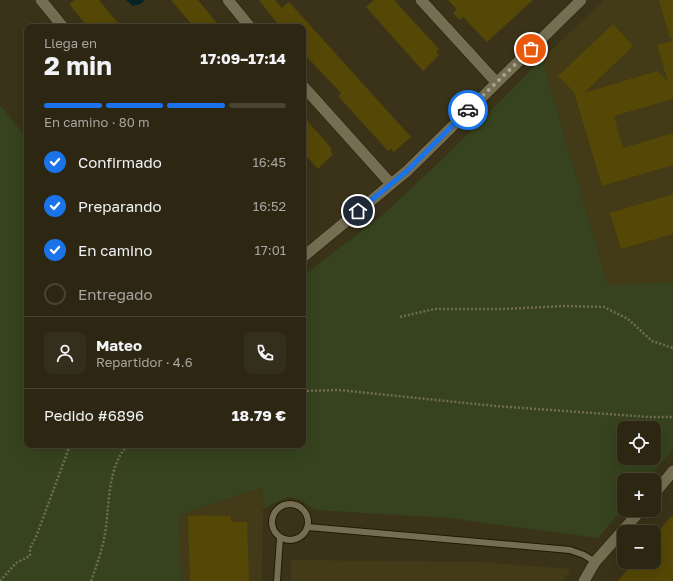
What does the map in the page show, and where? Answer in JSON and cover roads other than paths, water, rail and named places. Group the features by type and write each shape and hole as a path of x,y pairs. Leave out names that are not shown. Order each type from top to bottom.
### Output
{"street":[{"path":"41,0 61,24"},
{"path":"228,0 248,24"},
{"path":"421,0 496,82"},
{"path":"306,254 407,171 581,0"},
{"path":"306,89 391,184"},
{"path":"661,486 673,471"},
{"path":"584,581 596,562 635,517"}],"lane":[{"path":"285,504 291,504 303,509 308,520 306,532 297,540 291,541 280,538 272,529 272,517 275,512 279,507 285,504"},
{"path":"308,526 570,550 584,555 596,562"},
{"path":"277,581 280,538"}],"water":[{"path":"126,0 145,0 141,4 133,6"}]}
